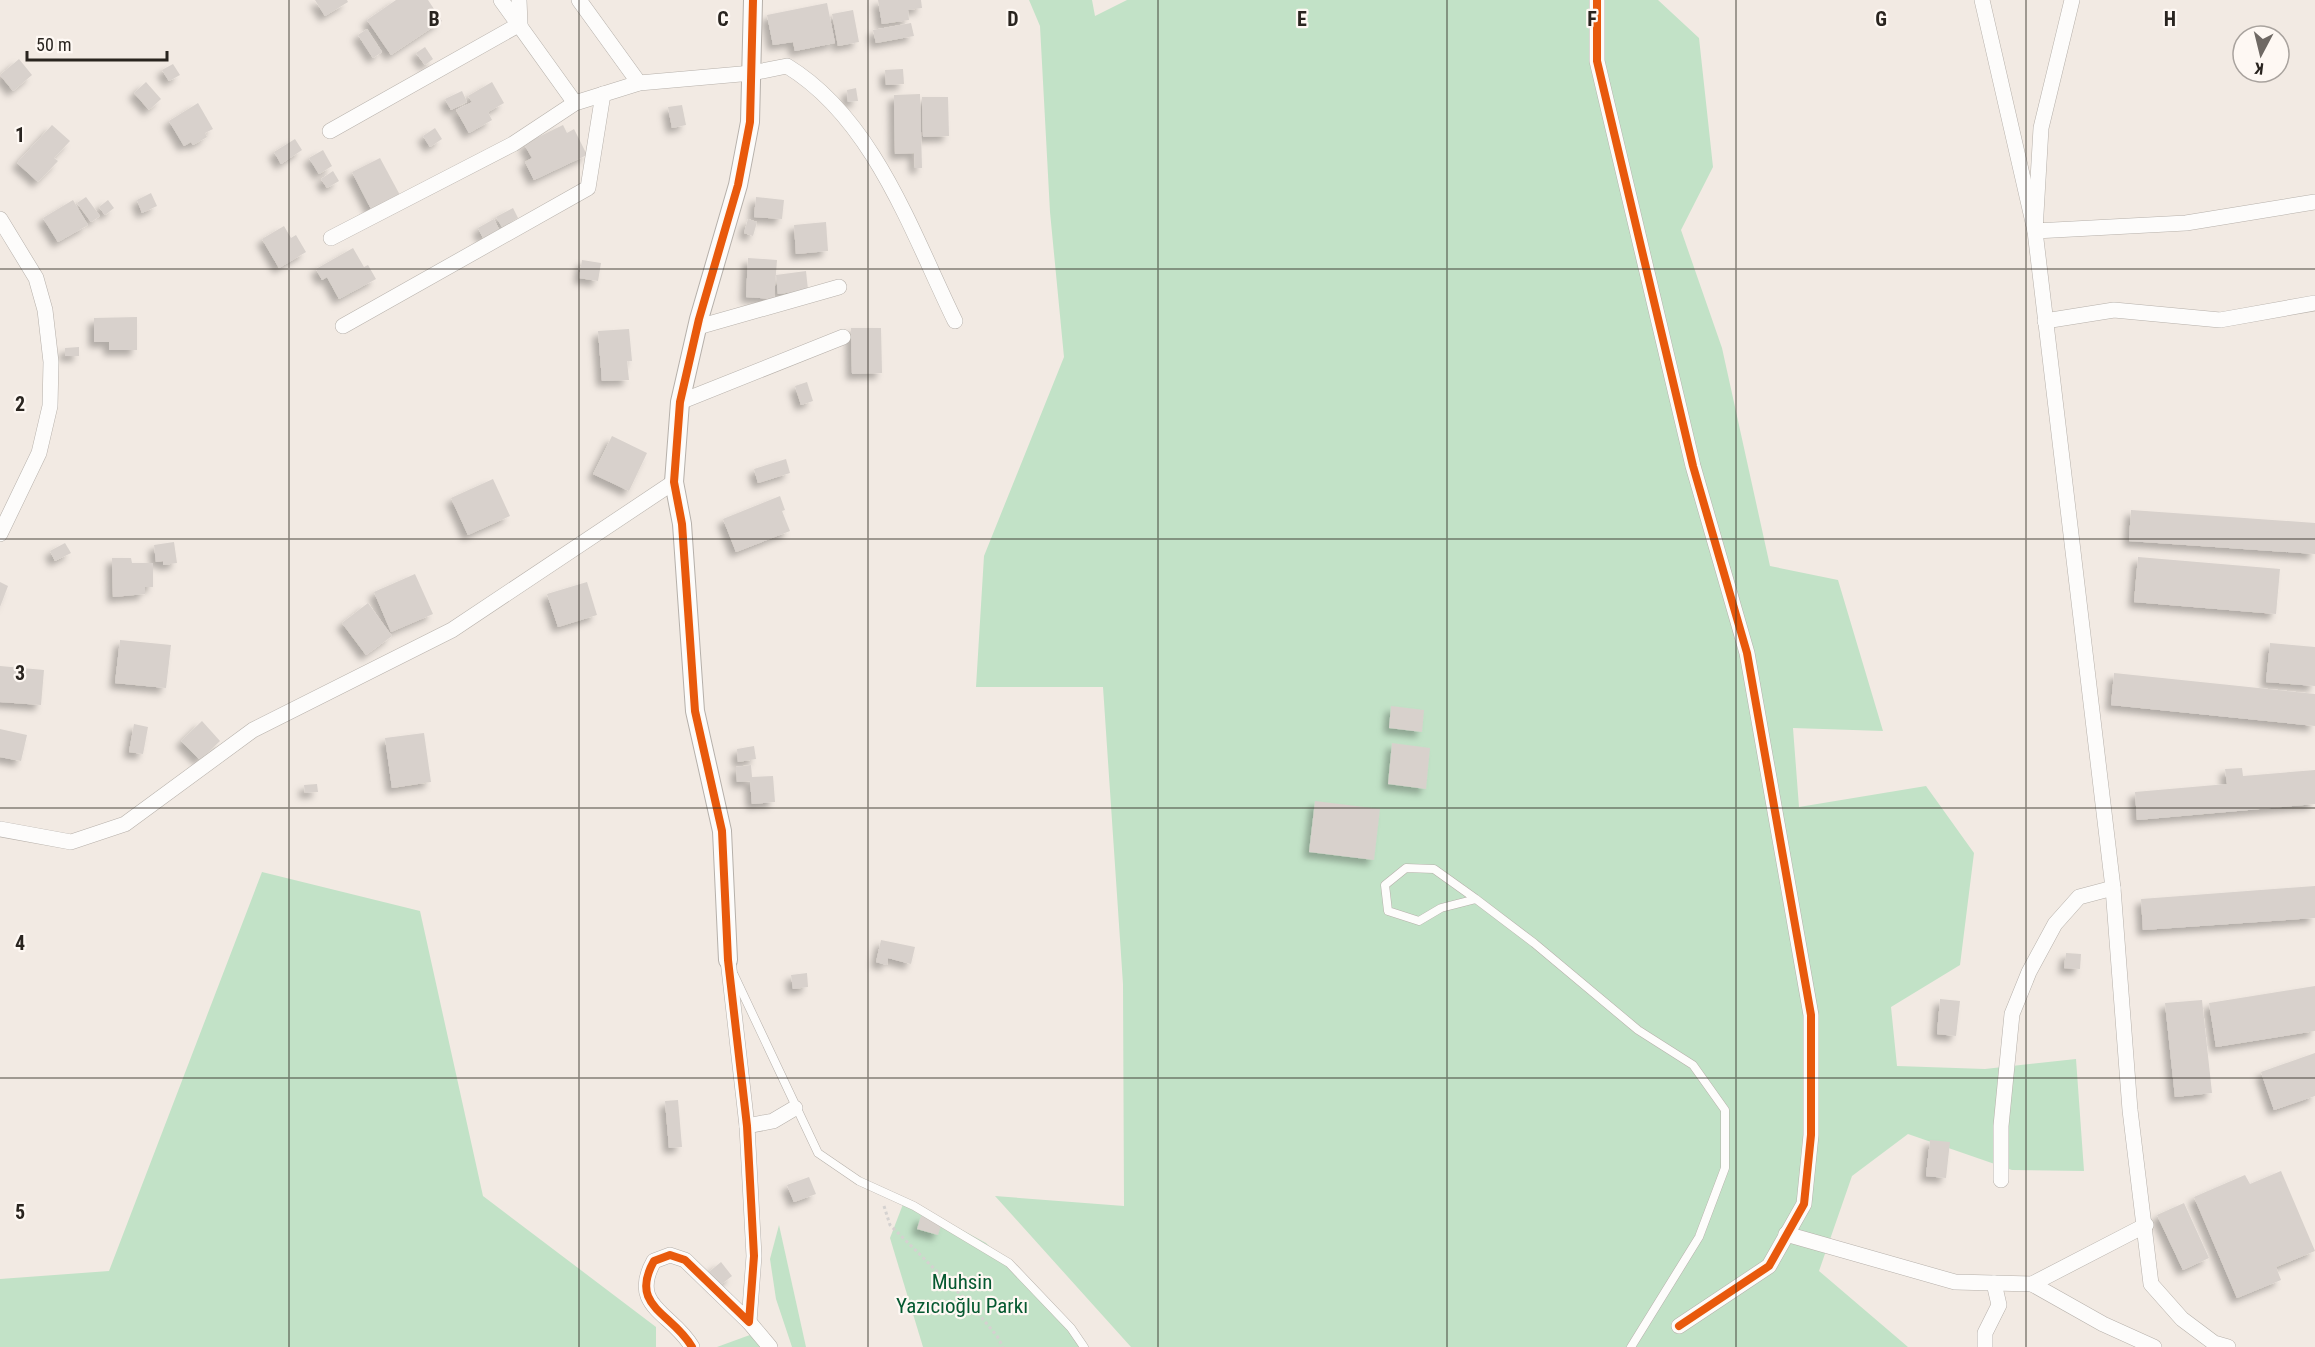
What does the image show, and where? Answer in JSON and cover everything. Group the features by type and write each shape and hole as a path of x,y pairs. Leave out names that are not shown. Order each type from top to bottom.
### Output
{"street":[{"path":"501,0 575,103"},
{"path":"519,0 520,24"},
{"path":"579,0 639,83"},
{"path":"749,1322 754,1256 747,1126 728,960 722,831 695,711 682,524 674,482 680,402 698,327 738,185 750,122 753,0"},
{"path":"1598,0 1597,61 1693,466 1747,652 1811,1015 1810,1135 1804,1204 1769,1266 1679,1326"},
{"path":"1982,0 2036,231 2113,888 2130,1110 2146,1225 2151,1284 2182,1319 2214,1343 2228,1347"},
{"path":"2036,231 2041,128 2072,0"},
{"path":"330,131 520,24"},
{"path":"331,238 513,144 575,103 639,83 752,73 787,66 811,80 872,151 955,321"},
{"path":"343,326 588,188 603,94"},
{"path":"2036,231 2186,222 2315,202"},
{"path":"0,219 36,278 45,310 51,362 50,406 39,453 0,534"},
{"path":"698,327 839,287"},
{"path":"2045,321 2114,310 2220,320 2315,303"},
{"path":"680,402 843,337"},
{"path":"0,830 71,842 125,824 253,730 452,630 674,482"},
{"path":"2001,1180 2001,1126 2013,1014 2029,972 2055,924 2079,897 2113,888"},
{"path":"747,1126 773,1120 795,1108"},
{"path":"2032,1284 2146,1225"},
{"path":"1786,1234 1956,1282 2032,1284 2103,1324 2154,1347"},
{"path":"692,1347 651,1301 644,1287 647,1274 654,1261 670,1255 685,1260 749,1322 770,1347"},
{"path":"1985,1347 1985,1333 1999,1305 1994,1283"}],"lane":[{"path":"1476,899 1442,908 1419,921 1388,911 1385,885 1406,868 1434,869 1476,899 1534,943 1638,1030 1693,1065 1725,1110 1725,1168 1699,1237 1631,1347"},
{"path":"728,960 795,1108 818,1153 859,1181 914,1206 1009,1263 1071,1328 1084,1347"}],"path":[{"path":"879,1190 890,1225 970,1305 997,1336 1003,1347"}],"green space":[{"path":"1029,0 1092,0 1095,16 1127,0 1658,0 1699,38 1713,167 1681,230 1722,348 1770,566 1838,580 1883,731 1793,728 1799,807 1926,786 1974,853 1960,965 1891,1007 1897,1066 1985,1069 2076,1059 2084,1171 2012,1170 1908,1134 1852,1176 1819,1271 1908,1347 1131,1347 995,1196 1124,1206 1123,984 1103,687 976,687 984,556 1064,357 1050,212 1040,26"},
{"path":"262,872 420,911 483,1196 656,1327 656,1347 0,1347 0,1279 109,1271"},
{"name":"Muhsin Yazıcıoğlu Parkı","path":"905,1199 986,1243 1089,1347 923,1347 890,1238"},
{"path":"779,1225 806,1347 792,1347 776,1299 770,1259"},
{"path":"758,1332 767,1347 717,1347"}],"building":[{"path":"315,0 347,0 348,2 325,16"},
{"path":"396,0 428,0 442,21 391,55 367,20"},
{"path":"878,0 921,0 922,8 908,10 909,20 882,24"},
{"path":"827,3 835,43 795,51 793,42 773,45 767,15"},
{"path":"853,10 859,42 838,46 832,14"},
{"path":"911,23 914,36 876,43 873,30"},
{"path":"367,29 382,52 373,58 358,35"},
{"path":"425,47 433,59 425,65 416,53"},
{"path":"19,59 32,75 13,91 0,75"},
{"path":"173,64 180,75 169,81 162,70"},
{"path":"903,69 904,84 886,85 885,70"},
{"path":"146,82 161,99 149,110 134,93"},
{"path":"492,82 504,103 488,112 492,120 469,133 456,110 472,102 468,96"},
{"path":"856,88 858,101 848,102 847,90"},
{"path":"462,91 467,102 451,110 445,99"},
{"path":"920,94 922,168 915,168 914,153 895,154 894,95"},
{"path":"922,97 948,97 949,136 923,137"},
{"path":"198,103 213,129 205,133 207,137 193,145 191,142 184,146 169,121"},
{"path":"682,105 686,125 672,128 668,107"},
{"path":"52,125 70,141 54,158 58,161 38,182 17,163"},
{"path":"563,125 567,133 574,129 587,155 534,180 525,162 532,158 524,144"},
{"path":"435,128 442,139 430,147 423,136"},
{"path":"295,139 302,150 281,164 274,152"},
{"path":"323,150 332,166 319,174 309,158"},
{"path":"380,158 401,197 372,211 352,172"},
{"path":"333,171 339,181 327,188 321,179"},
{"path":"151,193 157,206 142,213 137,200"},
{"path":"86,197 100,216 91,222 77,203"},
{"path":"756,197 784,200 782,219 754,217"},
{"path":"73,200 88,225 58,242 43,218"},
{"path":"108,200 114,208 105,215 99,207"},
{"path":"513,208 518,218 502,227 496,217"},
{"path":"494,219 499,229 483,238 478,228"},
{"path":"748,219 757,222 753,236 744,233"},
{"path":"826,222 828,251 796,254 794,225"},
{"path":"284,226 291,238 296,235 306,252 279,268 262,239"},
{"path":"353,248 364,267 368,265 376,279 339,299 327,277 322,280 316,269"},
{"path":"748,258 777,260 774,299 746,297"},
{"path":"582,260 601,263 598,281 579,278"},
{"path":"806,271 808,290 778,294 776,275"},
{"path":"137,317 137,350 109,350 109,342 94,342 94,318"},
{"path":"851,328 881,328 882,373 852,374"},
{"path":"629,329 632,361 627,361 629,380 602,381 598,331"},
{"path":"79,347 79,356 65,356 65,348"},
{"path":"807,382 813,401 801,405 795,386"},
{"path":"612,436 647,453 629,491 593,474"},
{"path":"786,459 790,473 758,483 754,469"},
{"path":"493,479 510,516 468,535 451,498"},
{"path":"780,496 785,510 782,511 790,531 736,552 723,519"},
{"path":"2131,510 2315,523 2315,554 2129,541"},
{"path":"174,542 177,563 163,565 163,561 156,562 154,545"},
{"path":"65,543 71,553 55,561 50,551"},
{"path":"2138,557 2280,569 2276,614 2134,602"},
{"path":"112,558 131,558 132,563 153,563 153,587 145,587 145,594 113,597"},
{"path":"415,574 433,614 391,632 374,592"},
{"path":"0,582 8,586 0,607"},
{"path":"587,582 597,615 558,627 547,594"},
{"path":"368,603 392,636 366,655 342,623"},
{"path":"120,640 171,645 166,688 115,683"},
{"path":"2270,643 2315,647 2315,686 2266,682"},
{"path":"0,666 44,670 41,705 0,702"},
{"path":"2114,673 2315,694 2315,726 2111,705"},
{"path":"1391,706 1424,710 1422,732 1389,728"},
{"path":"202,721 220,741 200,760 181,741"},
{"path":"134,724 148,727 143,754 129,752"},
{"path":"0,729 27,735 21,761 0,757"},
{"path":"424,733 431,782 392,788 385,738"},
{"path":"1392,743 1430,748 1426,789 1388,784"},
{"path":"754,746 756,759 738,762 737,749"},
{"path":"751,765 752,777 773,776 775,802 752,804 750,781 737,782 736,767"},
{"path":"2242,768 2243,776 2315,770 2315,804 2137,820 2135,792 2227,784 2225,769"},
{"path":"317,784 318,792 305,793 304,785"},
{"path":"1315,801 1380,809 1374,860 1309,852"},
{"path":"2315,886 2315,918 2143,930 2141,899"},
{"path":"881,940 915,947 911,964 888,958 887,965 876,962"},
{"path":"2066,953 2081,954 2080,969 2064,968"},
{"path":"807,973 808,987 793,989 791,975"},
{"path":"2315,986 2315,1031 2216,1047 2209,1003"},
{"path":"1940,999 1960,1001 1956,1036 1937,1034"},
{"path":"2202,1000 2212,1093 2175,1097 2165,1003"},
{"path":"2315,1053 2315,1096 2274,1110 2261,1072"},
{"path":"678,1100 682,1147 669,1148 665,1101"},
{"path":"1930,1140 1950,1142 1946,1178 1926,1176"},
{"path":"2281,1171 2315,1251 2276,1267 2281,1280 2237,1298 2194,1197 2245,1175 2250,1184"},
{"path":"809,1177 816,1194 794,1202 787,1185"},
{"path":"2184,1203 2209,1258 2183,1270 2157,1215"},
{"path":"921,1216 942,1222 938,1235 917,1229"},
{"path":"721,1262 732,1276 719,1286 709,1272"}],"cycle path":[{"path":"692,1347 684,1335 656,1308 650,1299 646,1289 647,1277 654,1261 670,1255 685,1260 749,1322 754,1256 747,1126 728,960 722,831 695,711 682,524 674,482 680,402 699,319 738,185 750,122 753,0"},
{"path":"1597,0 1597,61 1693,466 1747,653 1811,1015 1811,1135 1804,1204 1769,1266 1679,1326"}]}
